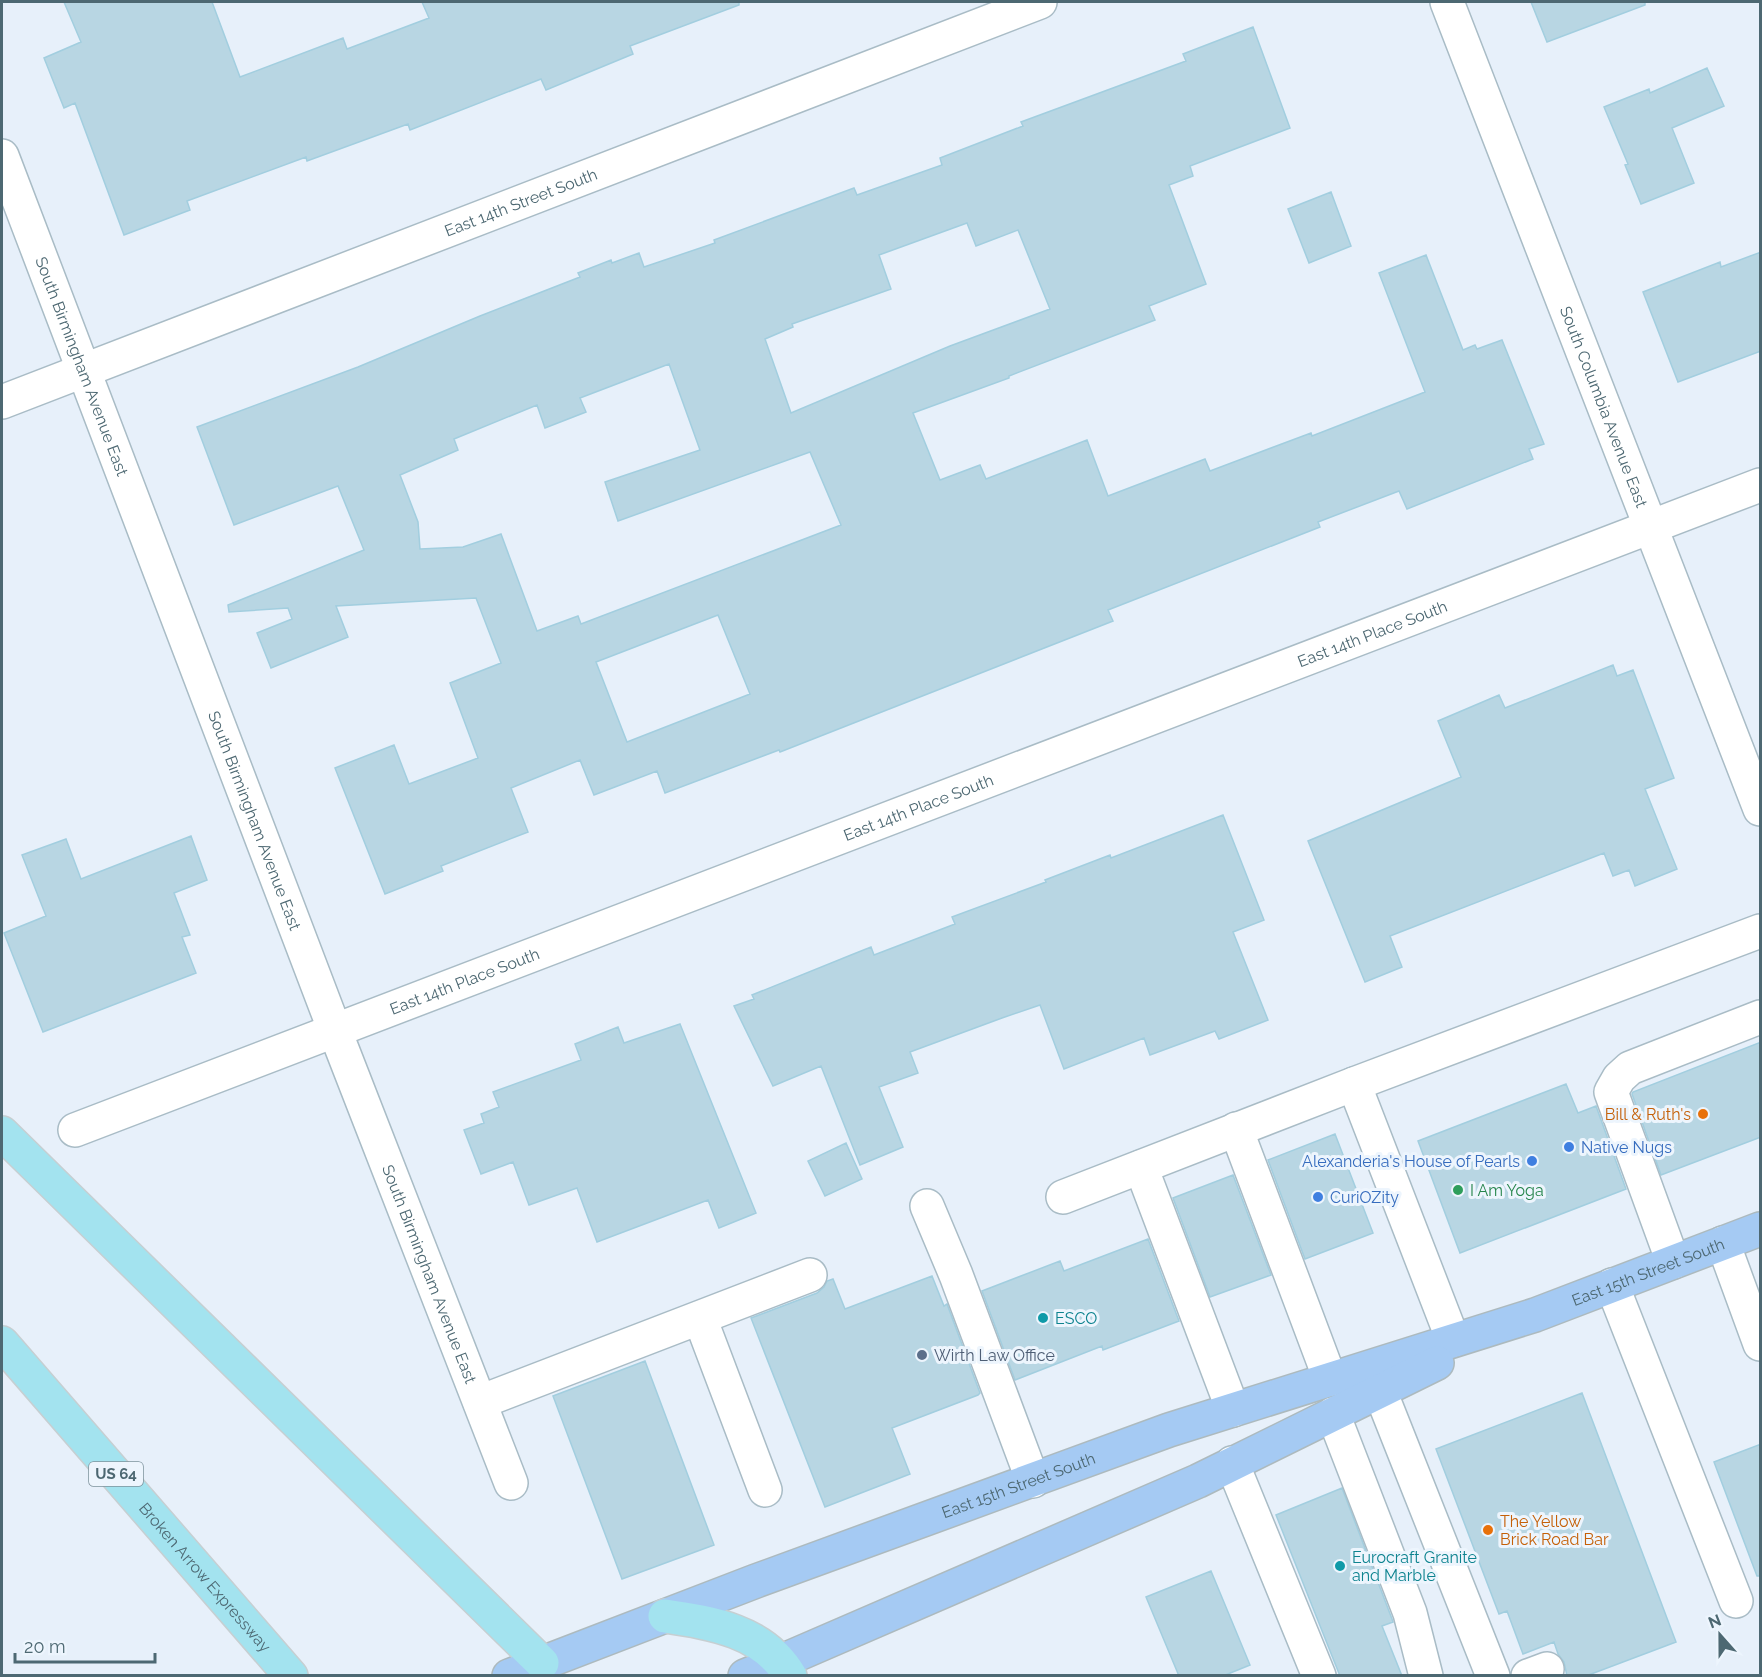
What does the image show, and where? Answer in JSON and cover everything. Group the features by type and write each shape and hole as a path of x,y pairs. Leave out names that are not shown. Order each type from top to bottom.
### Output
{"highway":[{"path":"2,1133 542,1663"},
{"name":"Broken Arrow Expressway","path":"2,1343 291,1676"},
{"path":"665,1616 715,1624 754,1639 786,1668"}],"main road":[{"name":"East 15th Street South","path":"509,1676 756,1581 1170,1430 1535,1315 1761,1229"},
{"name":"East 15th Street South","path":"745,1676 786,1668 1198,1481 1535,1315"}],"street":[{"name":"East 14th Street South","path":"2,402 1040,2"},
{"name":"South Columbia Avenue East","path":"1448,2 1761,809"},
{"name":"South Birmingham Avenue East","path":"2,156 335,1031 511,1483"},
{"name":"East 14th Place South","path":"75,1130 1761,485"},
{"path":"1063,1197 1354,1084 1761,931"},
{"path":"1673,1262 1611,1092 1619,1078 1630,1068 1761,1017"},
{"path":"1354,1084 1453,1340"},
{"path":"1236,1129 1330,1379"},
{"path":"1141,1167 1233,1410"},
{"path":"927,1206 956,1275 1033,1481"},
{"path":"1723,1243 1761,1344"},
{"path":"480,1402 810,1275"},
{"path":"1612,1285 1736,1601"},
{"path":"700,1318 765,1490"},
{"path":"1380,1391 1493,1676"},
{"path":"1333,1414 1410,1613 1426,1676"},
{"path":"1232,1463 1319,1676"}],"building":[{"path":"64,2 212,2 240,77 343,38 347,49 429,18 422,2 739,2 739,5 630,46 633,54 546,90 541,79 410,130 408,124 307,161 306,157 187,201 190,210 124,235 75,103 64,108 44,58 81,42"},
{"path":"1531,2 1645,2 1645,5 1547,42"},
{"path":"1253,27 1290,128 1190,166 1193,176 1169,185 1206,284 1149,306 1155,320 913,413 940,480 980,465 986,479 1087,440 1108,496 1205,459 1210,471 1311,433 1312,436 1425,392 1379,273 1426,255 1463,350 1475,345 1477,349 1502,340 1544,444 1529,449 1533,459 1407,509 1399,491 1318,522 1320,527 1108,610 1113,621 780,752 779,750 665,793 657,771 594,795 580,760 511,788 528,832 441,866 443,871 385,894 335,768 394,745 409,784 478,758 450,683 501,663 476,598 336,606 348,637 271,668 257,633 292,619 288,608 229,612 228,605 364,550 338,486 234,525 197,427 358,367 580,277 578,273 611,260 612,263 639,253 644,267 715,243 714,240 854,188 857,195 942,165 940,158 1023,126 1021,122 1186,61 1183,54","holes":["967,223 976,246 1018,230 1050,309 950,346 791,413 765,339 793,327 792,324 891,289 879,255","669,364 700,450 605,482 618,521 810,452 841,525 581,624 578,616 537,631 501,534 463,547 420,549 418,522 400,475 458,450 454,439 537,405 545,428 586,412 580,398","718,615 750,694 627,742 596,662"]},
{"path":"1707,68 1724,106 1672,128 1694,183 1641,204 1625,165 1628,164 1604,107 1649,89 1650,93"},
{"path":"1331,192 1351,246 1309,263 1288,209"},
{"path":"1761,252 1761,351 1678,382 1643,292 1720,262 1721,267"},
{"path":"1613,665 1617,676 1633,670 1674,778 1645,789 1677,869 1635,886 1629,870 1613,876 1604,853 1390,936 1402,967 1365,982 1308,841 1461,777 1438,721 1499,695 1505,708"},
{"path":"1223,815 1264,920 1233,932 1268,1020 1219,1039 1215,1031 1150,1055 1144,1038 1064,1069 1040,1005 1002,1018 910,1052 918,1073 879,1087 903,1147 860,1165 821,1066 773,1086 734,1006 754,999 752,995 871,947 874,955 955,924 952,917 1110,855 1111,858"},
{"path":"191,836 207,880 174,893 190,935 182,937 196,973 43,1032 4,933 46,916 22,855 66,839 81,879"},
{"path":"680,1024 756,1213 719,1228 708,1200 597,1242 577,1188 529,1205 513,1162 481,1174 464,1130 484,1123 481,1114 499,1107 493,1092 581,1060 575,1044 618,1027 624,1043"},
{"name":"Bill & Ruth's","path":"1761,1042 1761,1137 1661,1175 1633,1092"},
{"path":"1566,1084 1578,1113 1596,1106 1626,1189 1460,1253 1418,1141"},
{"name":"CuriOZity","path":"1335,1134 1373,1233 1305,1259 1268,1160"},
{"path":"846,1143 862,1179 825,1196 808,1161"},
{"path":"1233,1175 1271,1275 1210,1297 1173,1198"},
{"path":"1148,1239 1179,1321 1103,1350 1102,1346 1015,1380 982,1291 1060,1261 1064,1271"},
{"path":"932,1276 944,1306 947,1304 980,1393 892,1428 910,1474 825,1507 751,1318 817,1293 827,1281 833,1279 845,1309"},
{"path":"645,1361 714,1545 622,1579 553,1396"},
{"path":"1582,1393 1676,1642 1586,1676 1567,1676 1564,1662 1554,1642 1523,1654 1507,1611 1499,1614 1436,1449"},
{"path":"1761,1444 1761,1576 1757,1576 1714,1462"},
{"name":"Eurocraft Granite and Marble","path":"1342,1488 1393,1622 1382,1626 1402,1676 1340,1676 1276,1515"},
{"path":"1211,1571 1250,1665 1223,1676 1179,1676 1146,1597"}],"place":[{"name":"Bill & Ruth's","path":"1703,1114"},
{"name":"Native Nugs","path":"1569,1147"},
{"name":"Alexanderia's House of Pearls","path":"1532,1161"},
{"name":"I Am Yoga","path":"1458,1190"},
{"name":"CuriOZity","path":"1318,1197"},
{"name":"ESCO","path":"1043,1318"},
{"name":"Wirth Law Office","path":"922,1355"},
{"name":"The Yellow Brick Road Bar","path":"1488,1530"},
{"name":"Eurocraft Granite and Marble","path":"1340,1566"}]}
